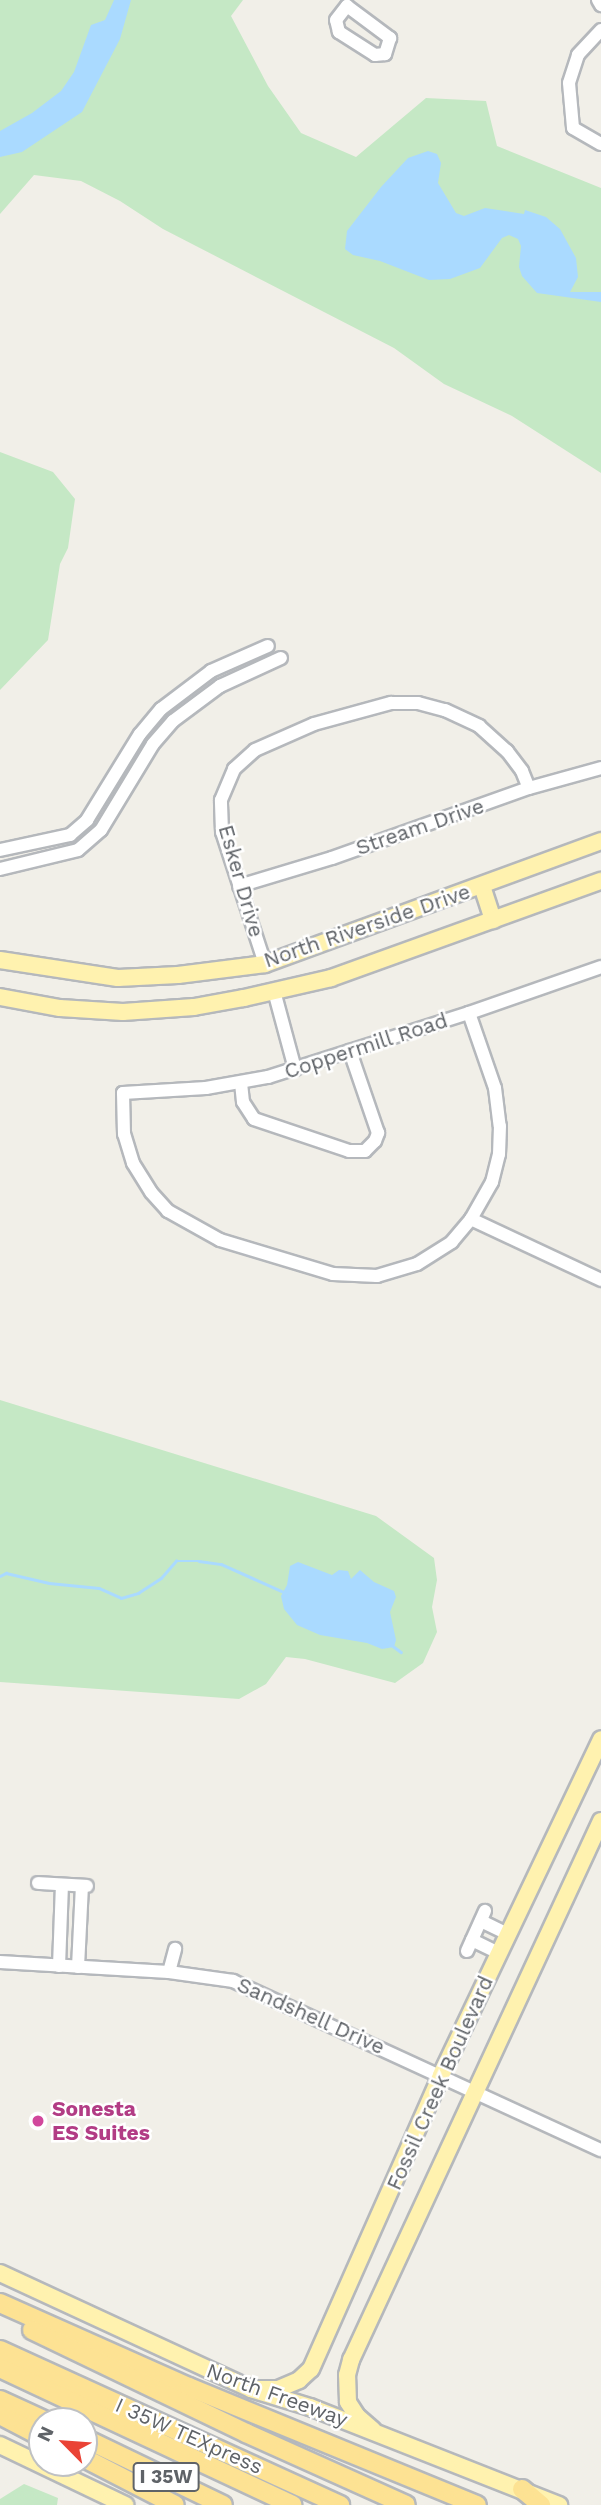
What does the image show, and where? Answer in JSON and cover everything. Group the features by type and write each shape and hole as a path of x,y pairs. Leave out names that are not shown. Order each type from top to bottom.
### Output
{"highway":[{"name":"North Freeway","path":"0,2302 189,2388 477,2505"},
{"path":"0,2314 246,2433 406,2505"},
{"name":"I 35W TEXpress","path":"0,2350 340,2505"},
{"name":"I 35W TEXpress","path":"0,2368 292,2505"},
{"path":"0,2400 28,2413"},
{"path":"0,2415 28,2430"},
{"name":"I 35W","path":"98,2445 223,2505"},
{"path":"98,2465 175,2505"},
{"path":"522,2490 541,2505"}],"main road":[{"name":"North Riverside Drive","path":"0,960 118,978 178,975 265,964 601,841"},
{"name":"North Riverside Drive","path":"0,997 60,1008 123,1012 194,1007 274,992 331,978 601,881"},
{"path":"482,886 493,920"},
{"path":"265,964 274,992"},
{"name":"Fossil Creek Boulevard","path":"251,2389 278,2389 289,2385 311,2369 442,2075 601,1739"},
{"name":"Fossil Creek Boulevard","path":"373,2430 357,2416 348,2402 346,2391 349,2368 474,2090 601,1821"},
{"name":"North Freeway","path":"0,2273 251,2389 373,2430 559,2505"},
{"path":"0,2445 125,2505"}],"street":[{"path":"598,0 601,5"},
{"path":"347,3 387,34 390,45 385,54 375,55 339,32 336,20 347,3"},
{"path":"601,30 578,55 569,83 573,128 601,144"},
{"path":"0,850 58,840 80,827 140,734 161,709 211,671 268,646"},
{"path":"0,869 78,850 101,830 153,744 173,721 220,686 281,658"},
{"name":"Esker Drive","path":"265,964 222,832 221,800 234,769 255,750 314,724 391,702 418,703 445,710 479,726 507,751 522,771 529,788"},
{"name":"Stream Drive","path":"239,886 332,858 529,788 601,768"},
{"name":"Coppermill Road","path":"471,1219 452,1242 430,1257 377,1276 333,1274 220,1240 168,1211 142,1179 127,1147 123,1093 241,1083 295,1069 601,967"},
{"path":"274,992 295,1069"},
{"path":"469,1013 495,1088 500,1126 499,1154 492,1182 471,1219 601,1280"},
{"path":"241,1083 243,1102 254,1119 349,1151 365,1151 376,1141 378,1133 350,1051"},
{"path":"38,1883 84,1886 78,1967"},
{"path":"59,1966 62,1885"},
{"path":"499,1953 469,1946 483,1916 508,1934"},
{"path":"169,1972 174,1949"},
{"name":"Sandshell Drive","path":"0,1962 218,1977 253,1988 601,2150"}],"green space":[{"path":"0,0 243,0 231,16 268,86 301,133 356,157 426,98 486,101 497,146 601,188 601,473 512,416 444,384 394,348 163,229 120,201 81,181 34,175 0,214"},
{"path":"0,452 53,472 75,499 68,548 60,564 48,640 0,690"},
{"path":"0,1400 376,1516 434,1558 437,1580 432,1607 437,1632 423,1663 395,1683 305,1659 286,1657 266,1684 239,1699 0,1682"},
{"path":"24,2484 58,2498 57,2505 0,2505 0,2499"}],"water":[{"path":"114,0 131,0 120,39 82,112 22,152 0,157 0,131 32,113 61,91 74,72 91,25 105,20"},
{"path":"428,151 437,154 441,163 438,183 456,213 464,216 485,208 524,214 525,210 546,217 560,229 576,258 578,277 570,292 601,292 601,302 537,293 522,276 519,267 521,246 518,239 509,235 502,238 480,268 450,279 429,280 380,261 353,255 345,249 347,231 381,187 408,158"},
{"path":"298,1562 332,1575 339,1570 348,1571 351,1579 360,1570 374,1582 394,1591 396,1597 390,1612 396,1640 394,1647 382,1649 367,1643 320,1635 297,1625 284,1609 281,1596 287,1585 290,1566"}],"waterway":[{"path":"0,1576 6,1573 49,1583 99,1588 121,1598 138,1593 161,1578 176,1561 199,1561 221,1564 286,1593"},
{"path":"393,1646 401,1652"}],"place":[{"name":"Sonesta ES Suites","path":"38,2121"}]}
